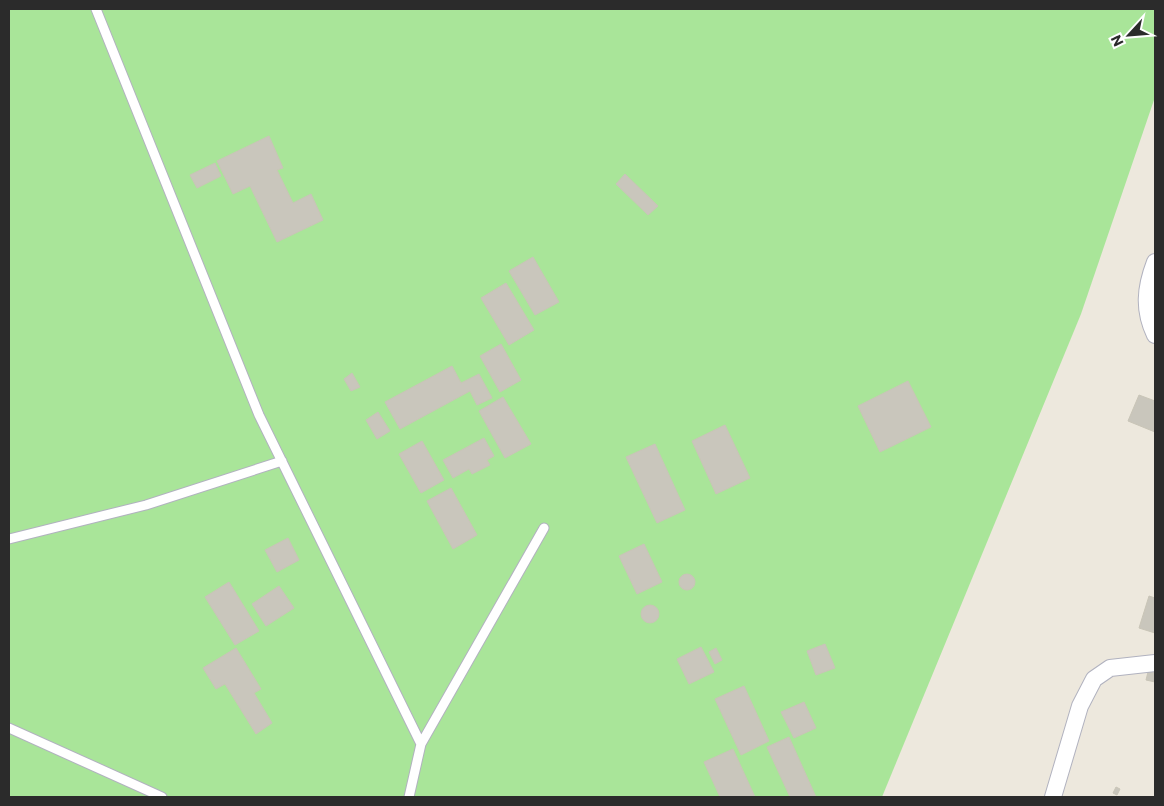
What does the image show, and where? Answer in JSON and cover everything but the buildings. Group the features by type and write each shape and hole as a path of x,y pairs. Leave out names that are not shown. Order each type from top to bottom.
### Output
{"street":[{"path":"1155,262 1150,274 1146,306 1150,325 1155,335"},
{"path":"1053,797 1080,706 1094,679 1110,668 1155,663"}],"lane":[{"path":"96,9 259,415 421,744"},
{"path":"9,540 146,505 282,461"},
{"path":"409,797 421,744 544,528"},
{"path":"9,728 162,797"}],"green space":[{"path":"9,9 1155,9 1155,97 1081,314 882,797 9,797"}]}
